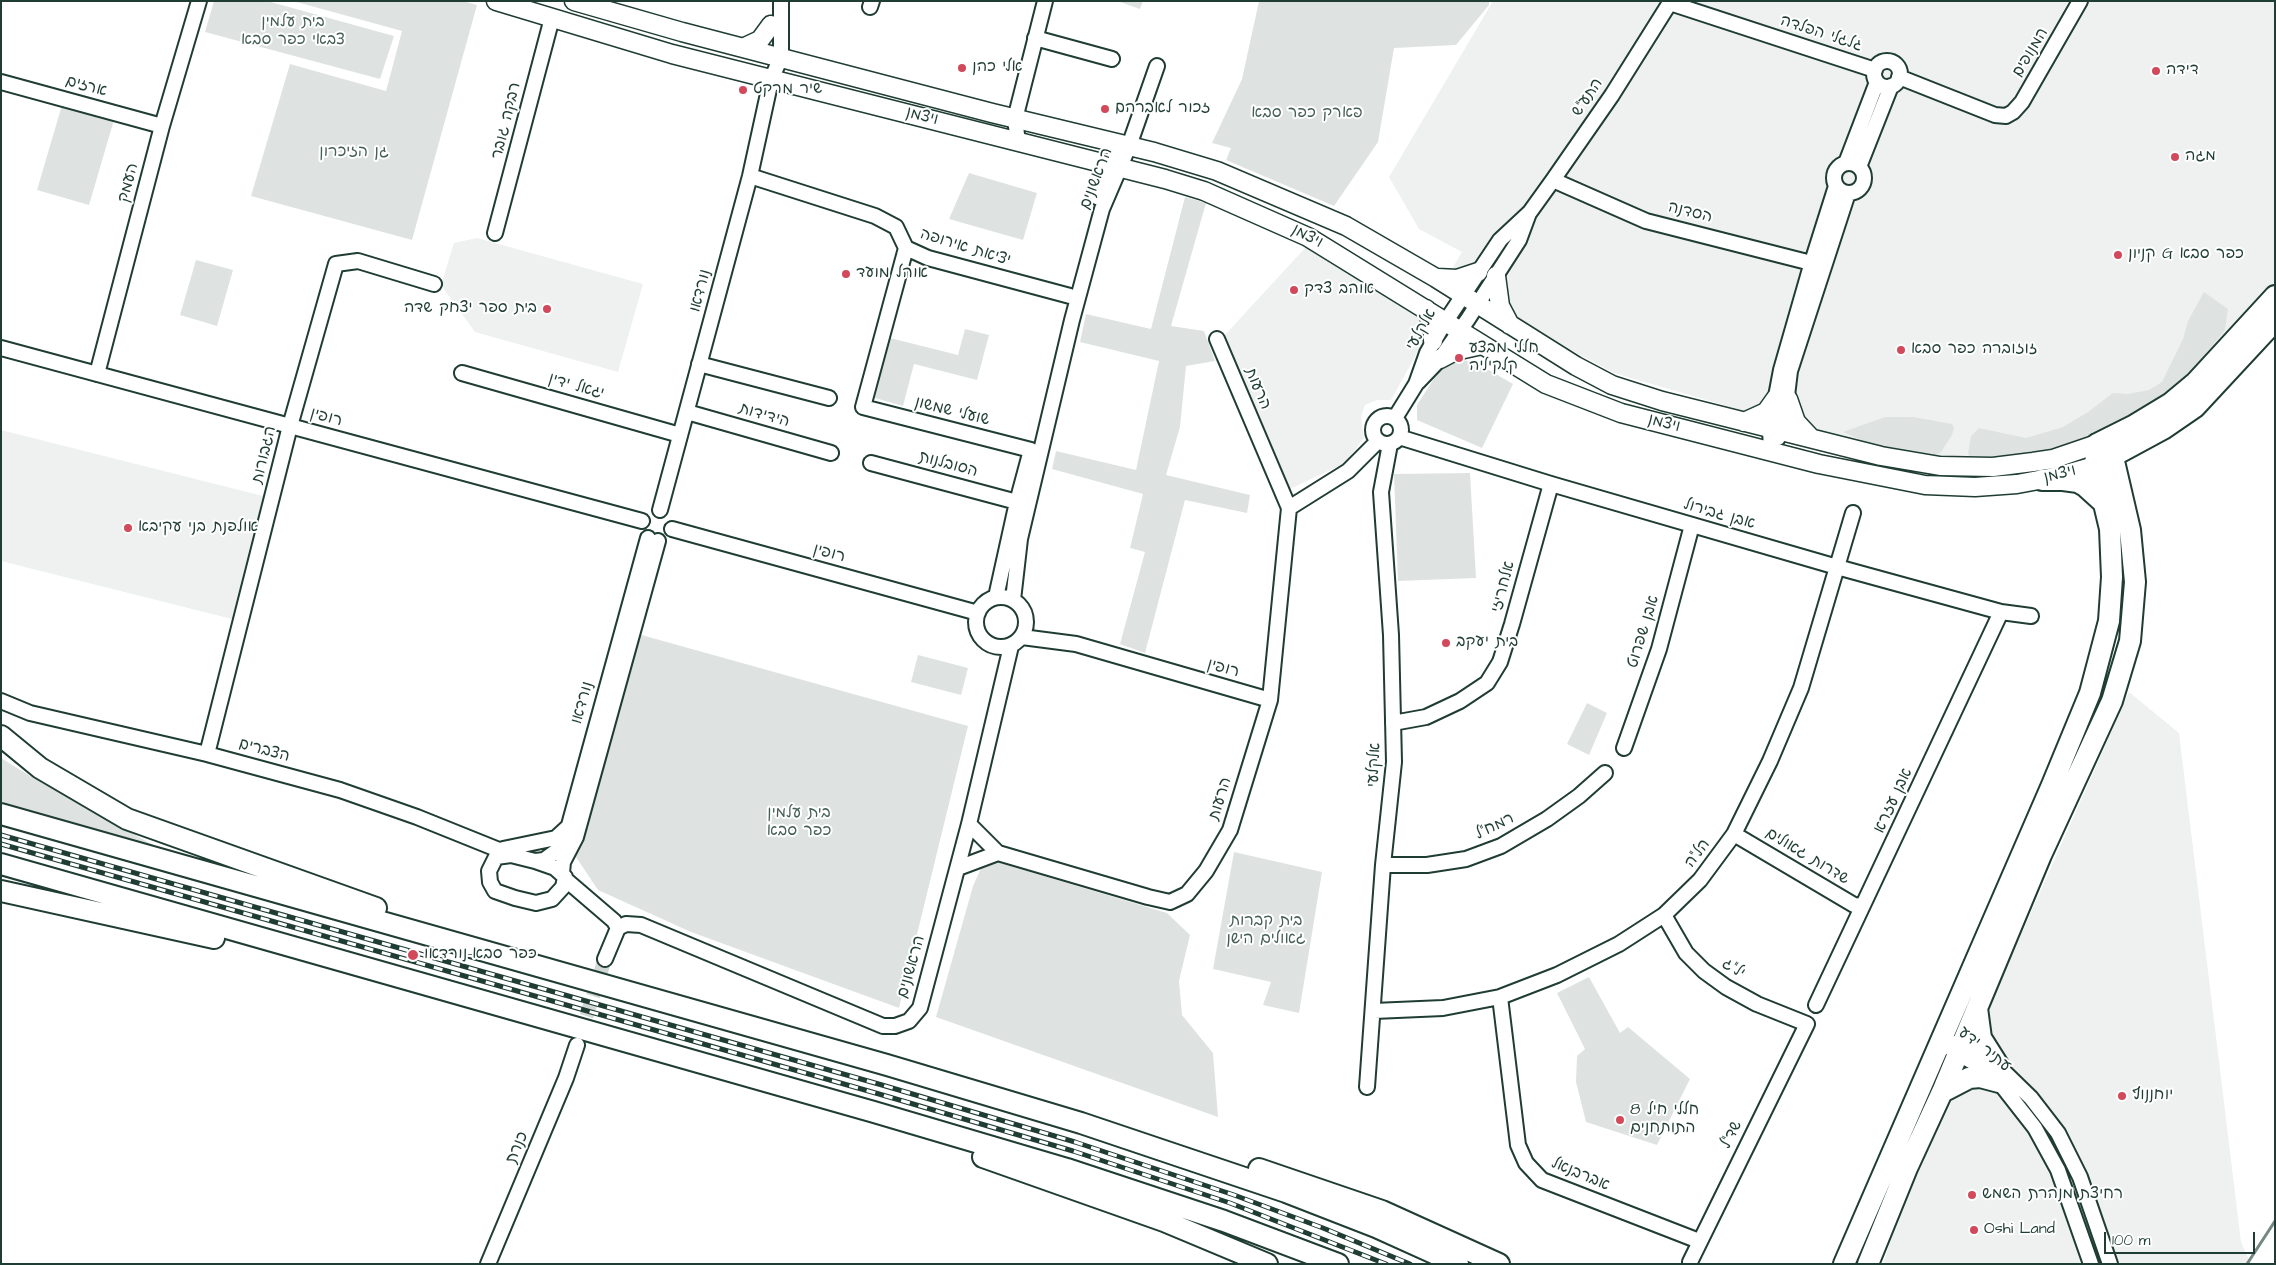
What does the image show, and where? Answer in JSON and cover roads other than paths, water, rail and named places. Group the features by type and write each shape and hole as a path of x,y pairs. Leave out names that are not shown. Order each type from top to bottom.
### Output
{"highway":[{"path":"1844,1264 1953,1046 1977,1006 2041,855 2112,701 2130,641 2136,582 2130,530 2115,501 2104,461 2097,444 2133,426 2171,403 2195,383 2275,296"},
{"path":"2104,461 2143,440 2195,407 2275,321"},
{"path":"1868,1264 1907,1168 1942,1092 1953,1046 2090,693 2109,621 2115,501 2143,440"},
{"path":"2042,480 2078,482 2115,501"},
{"path":"1,736 40,768"},
{"path":"1,741 40,768 111,811 141,825 222,852 531,964"},
{"path":"1,814 888,1066 1081,1123 1240,1175 1376,1227 1458,1264"},
{"path":"1,864 800,1091 1084,1175 1224,1221 1338,1264"},
{"path":"1,891 474,998"},
{"path":"1942,1092 1969,1078 1998,1074 1981,1038 1977,1020 1977,1006"},
{"path":"888,1066 1190,1147 1309,1184 1382,1211 1499,1264"},
{"path":"800,1091 1164,1221 1267,1264"}],"main road":[{"name":"ויצמן","path":"496,1 672,54 1204,191 1281,223 1340,255 1546,384 1592,403 1771,452 1864,474 1925,485 1975,487 2042,480 2104,461"},
{"name":"ויצמן","path":"574,1 1016,119 1123,144 1216,171 1264,189 1346,226 1436,278 1576,366 1612,385 1662,402 1902,460 1940,466 1978,467 2053,459 2097,444"},
{"path":"745,48 760,40 771,25"},
{"path":"1436,278 1457,280 1478,272"},
{"path":"1496,276 1500,306 1510,325"},
{"path":"1426,309 1433,327 1433,341"},
{"path":"1440,360 1455,351 1482,345"},
{"path":"1744,422 1766,412 1785,394 1796,422 1811,438"}],"street":[{"name":"העמק","path":"97,374 162,126 199,1"},
{"path":"774,55 771,25 780,1"},
{"path":"774,55 780,1"},
{"path":"1018,142 1016,119 1045,1"},
{"name":"המנופים","path":"1895,82 1994,115 2006,116 2013,112 2022,102 2080,1"},
{"name":"גלגלי הפלדה","path":"1670,2 1876,76"},
{"name":"התע\"ש","path":"1460,331 1478,272 1508,231 1530,212 1553,180 1612,95 1670,2"},
{"name":"רבקה גובר","path":"495,233 552,18"},
{"path":"1035,38 1112,59"},
{"name":"נורדאו","path":"660,510 750,176 771,80 774,55"},
{"path":"1785,394 1781,370 1842,189 1835,172 1852,165 1895,82 1898,68 1892,62 1884,62 1876,76 1852,165"},
{"path":"1123,144 1138,121 1157,66"},
{"path":"1876,76 1883,86 1895,82"},
{"name":"ארזים","path":"1,82 162,126"},
{"path":"1022,92 1029,110 1052,128"},
{"name":"הראשונים","path":"1013,600 1020,539 1039,453 1102,209 1119,151 1123,144"},
{"path":"1842,189 1857,191 1863,184 1864,175 1852,165"},
{"name":"הראשונים","path":"996,597 1017,502 1070,296 1098,194 1114,167"},
{"name":"יציאת אירופה","path":"750,176 874,216 896,227 906,248 928,258 1070,296"},
{"name":"הסדנה","path":"1553,180 1646,220 1817,264"},
{"name":"התע\"ש","path":"1470,300 1496,276 1519,240 1530,212"},
{"name":"שועלי שמשון","path":"906,248 863,408 1031,450"},
{"name":"הגבורות","path":"207,754 290,426 336,264 358,261 434,284"},
{"path":"1771,452 1817,264"},
{"name":"אלקלעי","path":"1395,418 1416,384 1433,341 1445,322 1470,300"},
{"name":"אלקלעי","path":"1416,384 1440,360 1460,331"},
{"name":"הרעות","path":"969,824 998,853 1170,902 1187,894 1206,871 1230,830 1270,700 1289,508 1217,339"},
{"name":"רופין","path":"1,348 642,521"},
{"path":"699,364 829,398"},
{"path":"1781,370 1785,394"},
{"name":"יגאל ידין","path":"462,373 680,435"},
{"name":"הידידות","path":"687,412 831,453"},
{"path":"1289,508 1348,471 1389,441 1400,426 1395,418 1385,416 1375,422 1372,431 1389,441"},
{"name":"אלקלעי","path":"1367,1087 1374,1011 1383,865 1394,762 1391,635 1381,492 1389,441"},
{"name":"אבן גבירול","path":"1389,441 1550,484 2001,612 2031,616"},
{"name":"הסובלנות","path":"871,462 1017,502"},
{"name":"אלחריזי","path":"1394,723 1426,717 1460,701 1487,683 1500,662 1550,484"},
{"path":"660,510 671,519 672,529 667,537 653,540 642,531 642,521 651,511 660,510"},
{"name":"הל\"ה","path":"1374,1011 1443,1008 1500,997 1557,975 1618,944 1664,915 1700,880 1734,834 1770,761 1801,688 1853,514"},
{"name":"אבן שפרוט","path":"1624,748 1658,649 1692,525"},
{"name":"רופין","path":"672,529 978,612"},
{"name":"נורדאו","path":"535,861 547,858 558,850 569,827 653,540"},
{"name":"נורדאו","path":"557,895 564,876 563,862 576,838 653,540"},
{"path":"996,597 1013,600 1020,605 1027,621 1016,642 994,646 981,637 976,621 978,612 982,606 996,597"},
{"name":"אבן עזרא","path":"1816,1005 2001,612"},
{"name":"הראשונים","path":"618,928 626,924 641,925 883,1026 896,1026 909,1021 920,1008 1016,642"},
{"name":"רופין","path":"1016,642 1076,644 1270,700"},
{"name":"הצברים","path":"1,702 30,714 207,754 322,785 416,817 505,852 550,865 564,876"},
{"name":"רמח\"ל","path":"1383,865 1427,865 1466,859 1501,846 1547,819 1579,796 1605,773"},
{"path":"569,827 556,838 505,852 498,856 491,863 489,880 495,891 536,903 549,901 557,895 570,895 588,901"},
{"name":"שדרות גאולים","path":"1734,834 1854,905 1862,906"},
{"path":"958,868 998,853"},
{"path":"564,876 588,901 614,921 618,928 606,959"},
{"name":"יל\"ג","path":"1664,915 1686,953 1726,987 1757,1004 1807,1024"},
{"name":"אברבנאל","path":"1500,997 1518,1145 1526,1163 1542,1180 1699,1241"},
{"name":"שד\"ל","path":"1690,1262 1807,1024"},
{"name":"כנרת","path":"488,1264 566,1078 577,1045"},
{"name":"עתיר ידע","path":"1953,1046 1986,1070 1998,1074 2031,1098 2058,1133 2080,1177 2110,1264"},
{"name":"עתיר ידע","path":"1998,1074 2035,1128 2058,1170 2091,1264"}],"waterway":[{"path":"2247,1264 2275,1221"}],"tunnel":[{"path":"580,1036 605,959"}],"railway":[{"path":"1,835 882,1085 1075,1142 1234,1195 1323,1228 1410,1264"},
{"path":"1,844 1073,1151 1230,1203 1386,1264"}],"place":[{"name":"אלי כהן","path":"962,68"},
{"name":"דידה","path":"2156,71"},
{"name":"שיר מרקט","path":"743,90"},
{"name":"זכור לאברהם","path":"1105,109"},
{"name":"מגה","path":"2175,157"},
{"name":"קניון G כפר סבא","path":"2118,255"},
{"name":"אוהל מועד","path":"846,274"},
{"name":"אוהב צדק","path":"1294,290"},
{"name":"בית ספר יצחק שדה","path":"547,309"},
{"name":"זוזוברה כפר סבא","path":"1901,350"},
{"name":"חללי מבצע קלקיליה","path":"1459,358"},
{"name":"אולפנת בני עקיבא","path":"128,528"},
{"name":"בית יעקב","path":"1446,643"},
{"name":"כפר סבא-נורדאו","path":"413,955"},
{"name":"יוחננוף","path":"2122,1096"},
{"name":"8 חללי חיל התותחנים","path":"1620,1120"},
{"name":"רחיצת מנהרת השמש","path":"1972,1195"},
{"name":"Oshi Land","path":"1974,1230"}],"park label":[{"name":"בית עלמין צבאי כפר סבא","path":"293,32"},
{"name":"פארק כפר סבא","path":"1307,114"},
{"name":"גן הזיכרון","path":"354,153"},
{"name":"בית עלמין כפר סבא","path":"799,823"},
{"name":"בית קברות גאולים הישן","path":"1266,931"}]}
